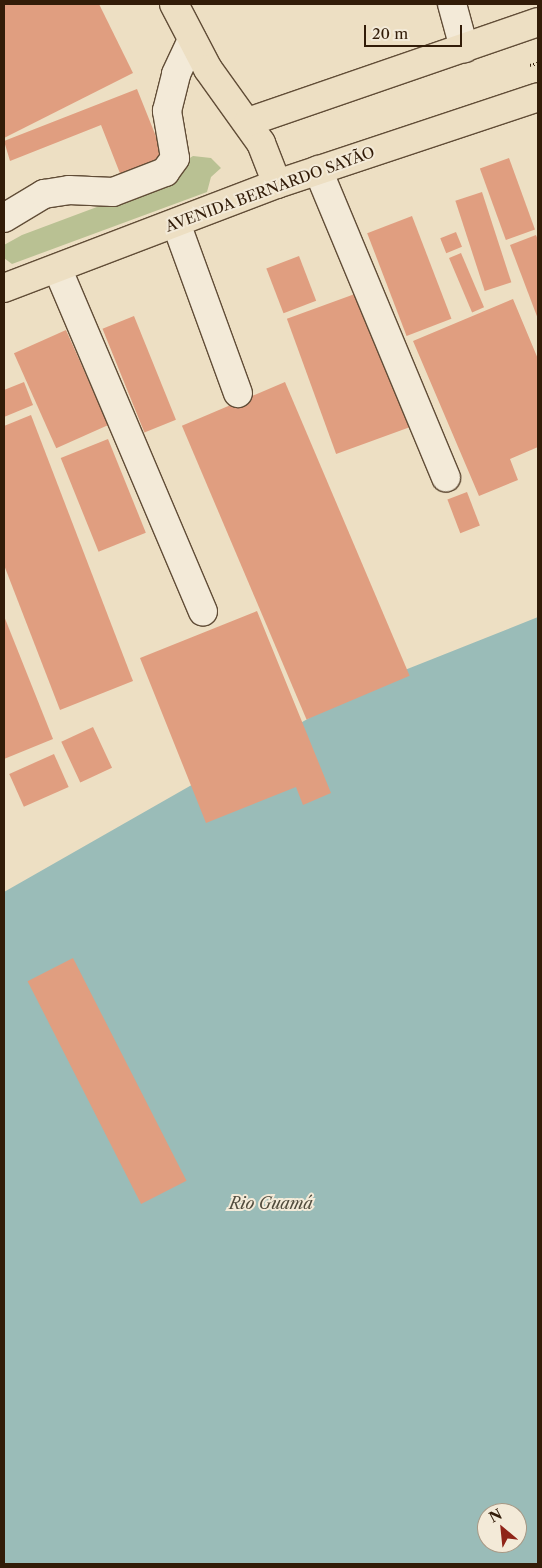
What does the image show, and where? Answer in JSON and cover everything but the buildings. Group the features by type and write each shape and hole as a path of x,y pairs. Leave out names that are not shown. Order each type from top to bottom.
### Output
{"main road":[{"path":"174,4 208,69 248,122 261,143 277,184"},
{"path":"248,122 538,22"},
{"name":"AVENIDA BERNARDO SAYÃO","path":"4,288 58,270 277,184 538,97"}],"lane":[{"path":"452,4 464,48"},
{"path":"4,218 44,194 69,190 113,192 165,172 176,158 167,111 176,74 192,40"},
{"path":"318,170 446,477"},
{"path":"176,223 238,392"},
{"path":"58,270 203,611"}],"green space":[{"path":"193,156 211,158 221,168 211,177 207,192 12,264 4,258 4,245 22,235 137,192"}],"water":[{"name":"Rio Guamá","path":"538,617 538,1564 4,1564 4,892 367,685"}]}
